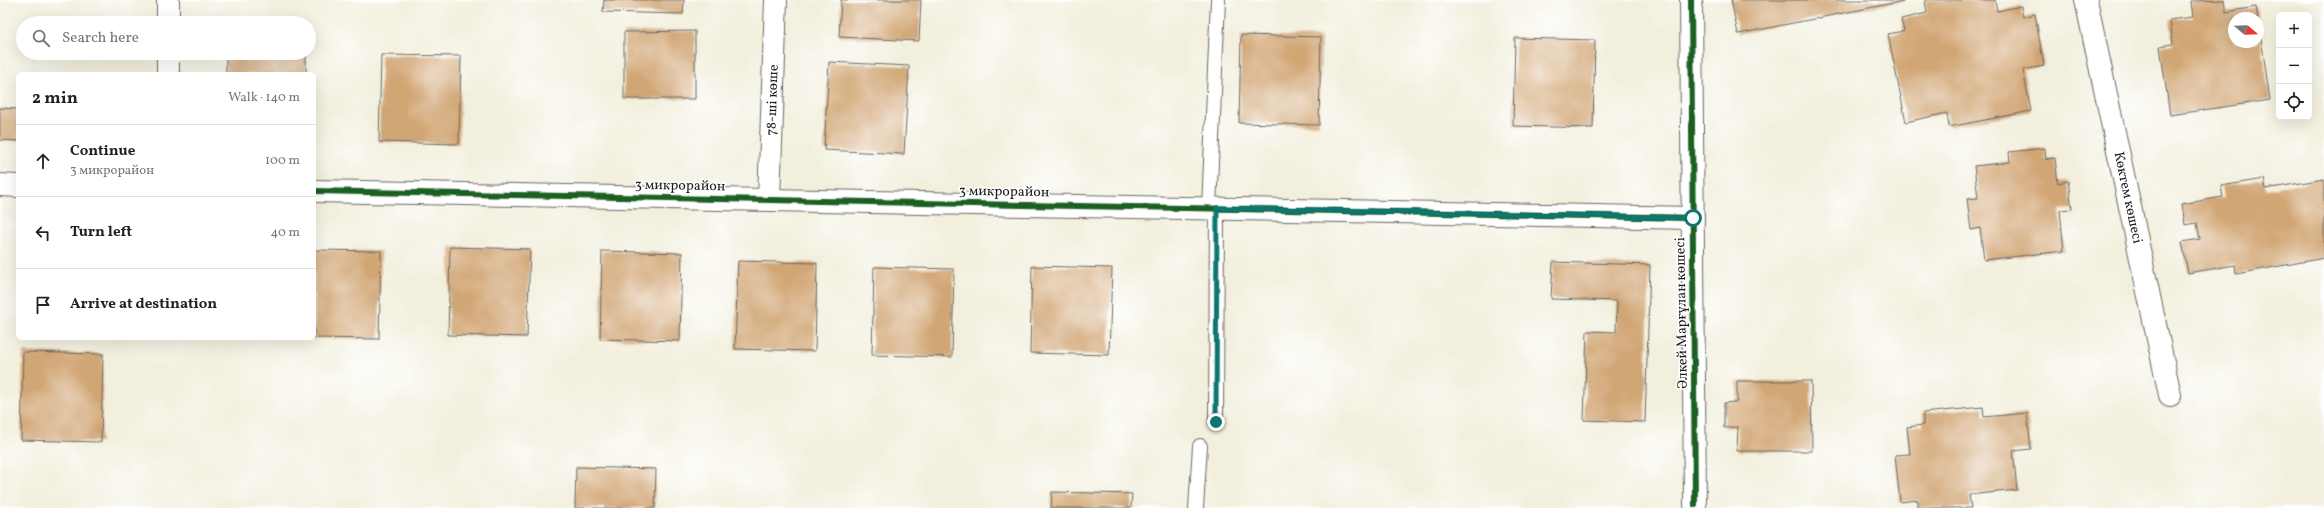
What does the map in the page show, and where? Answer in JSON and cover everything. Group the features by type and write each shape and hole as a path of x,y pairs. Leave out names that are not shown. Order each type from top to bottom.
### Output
{"street":[{"path":"168,0 168,16"},
{"name":"78-ші көше","path":"769,200 776,0"},
{"name":"Әлкей Марғұлан көшесі","path":"1691,0 1695,507"},
{"name":"Көктем көшесі","path":"2086,0 2170,395"},
{"path":"168,60 168,72"},
{"path":"0,185 16,186"},
{"name":"3 микрорайон","path":"316,191 1693,218"}],"lane":[{"path":"1216,422 1213,208 1218,0"},
{"path":"1196,508 1200,446"}],"building":[{"path":"604,0 684,0 683,14 603,12"},
{"path":"841,0 921,0 919,41 839,37"},
{"path":"1731,0 1904,0 1904,1 1738,34"},
{"path":"1925,0 1995,0 1997,11 2021,6 2023,17 2035,14 2044,66 2023,70 2031,111 1949,127 1947,113 1906,122 1888,34 1904,31 1901,19 1927,13"},
{"path":"2224,0 2226,12 2256,7 2257,12 2228,12 2228,48 2262,48 2270,100 2170,115 2160,46 2173,44 2170,20 2193,17 2191,1"},
{"path":"695,31 695,99 624,99 624,32"},
{"path":"1241,35 1321,37 1319,125 1239,123"},
{"path":"1515,38 1595,40 1593,128 1513,126"},
{"path":"381,55 461,56 459,144 379,142"},
{"path":"226,60 306,60 306,72 226,72"},
{"path":"829,62 909,66 904,154 824,150"},
{"path":"0,108 16,109 16,141 0,140"},
{"path":"2045,148 2046,159 2055,158 2058,183 2068,181 2072,209 2060,210 2064,251 1984,260 1980,228 1971,230 1967,199 1978,198 1974,166 2010,162 2009,152"},
{"path":"2264,179 2266,189 2324,179 2324,258 2236,274 2235,265 2188,273 2182,242 2200,239 2197,223 2185,225 2182,204 2223,197 2221,186"},
{"path":"450,247 530,249 527,337 448,335"},
{"path":"316,250 381,251 379,339 316,338"},
{"path":"602,251 682,253 680,341 600,339"},
{"path":"738,261 817,263 815,351 735,349"},
{"path":"1553,262 1650,265 1645,422 1584,420 1587,331 1616,332 1617,301 1551,299"},
{"path":"1032,266 1112,268 1109,355 1030,353"},
{"path":"874,267 954,269 952,357 872,355"},
{"path":"23,352 103,354 101,442 21,440"},
{"path":"1737,381 1811,381 1812,451 1737,451 1738,427 1724,428 1724,403 1737,402"},
{"path":"1983,407 1984,417 2027,413 2031,449 2013,451 2017,490 1969,495 1971,508 1918,508 1918,500 1900,502 1895,455 1910,454 1907,427 1923,425 1923,413"},
{"path":"576,467 656,469 655,508 575,508"},
{"path":"1052,492 1132,494 1131,508 1051,508"}],"cycle path":[{"path":"1691,0 1695,505"},
{"path":"316,191 1693,218"}],"route":[{"path":"1216,422 1217,208 1693,218"}]}
